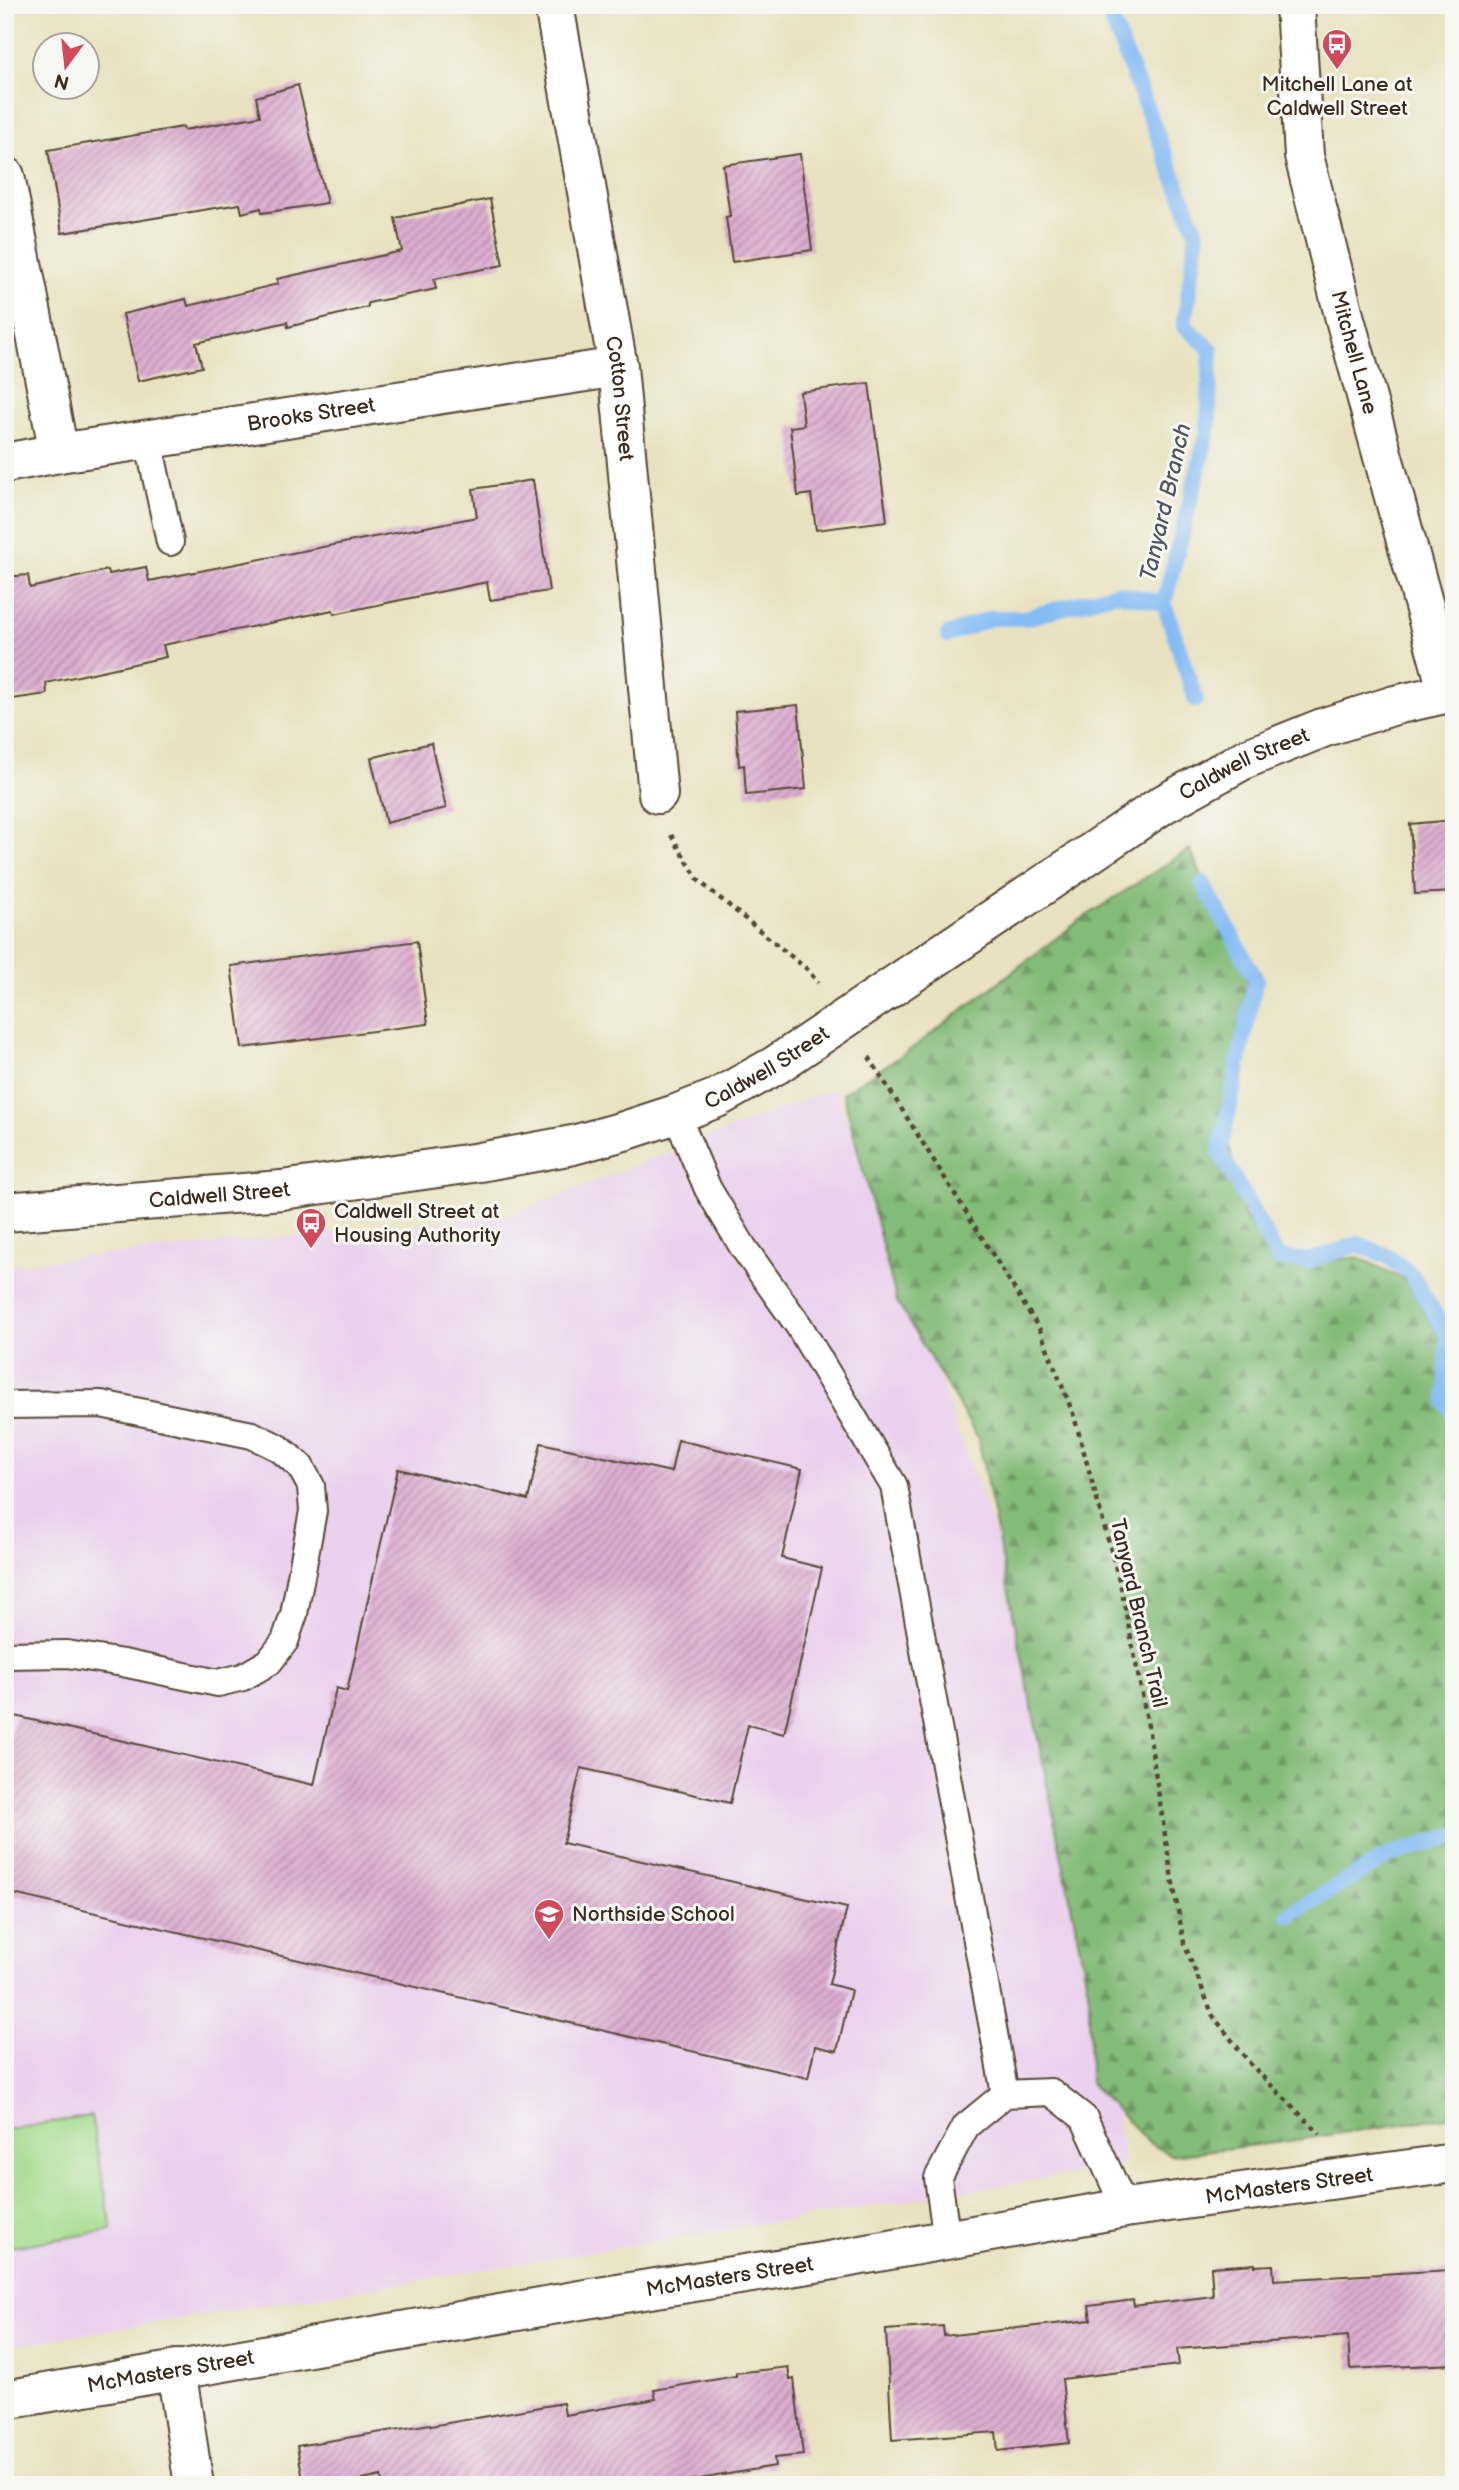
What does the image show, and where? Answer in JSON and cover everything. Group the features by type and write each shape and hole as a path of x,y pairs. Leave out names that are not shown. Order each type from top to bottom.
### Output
{"street":[{"name":"Cotton Street","path":"554,5 618,367 658,794"},
{"name":"Mitchell Lane","path":"1295,5 1304,156 1345,319 1451,692"},
{"path":"5,176 59,453"},
{"name":"Brooks Street","path":"5,463 618,367"},
{"name":"Caldwell Street","path":"5,1212 282,1190 480,1162 573,1145 624,1132 676,1114 717,1098 776,1065 1162,805 1245,759 1325,727 1395,705 1451,692"},
{"name":"McMasters Street","path":"5,2400 176,2369 947,2241 1125,2208 1454,2163"},
{"path":"176,2369 194,2485"}],"lane":[{"path":"148,439 170,542"},
{"path":"676,1114 708,1189 743,1247 799,1326 894,1486 1005,2094"},
{"path":"5,1405 101,1404 252,1435 279,1448 300,1465 311,1486 313,1511 294,1614 285,1641 270,1662 243,1677 218,1683 67,1654 10,1657"},
{"path":"947,2241 938,2178 966,2126 1005,2094 1051,2092 1084,2118 1125,2208"}],"path":[{"path":"658,794 674,842 699,881 812,974"},
{"name":"Tanyard Branch Trail","path":"864,1049 1040,1330 1074,1416 1121,1587 1147,1720 1184,1943 1213,2016 1252,2066 1363,2176"}],"shaded area":[{"name":"Northside School","path":"835,1088 1061,1717 1124,2165 5,2347 5,1265 509,1215"}],"green space":[{"path":"1190,849 1248,980 1223,1117 1244,1216 1286,1266 1358,1257 1407,1281 1440,1338 1454,1386 1454,2116 1283,2142 1170,2155 1148,2142 1090,2083 1089,1994 978,1438 897,1302 843,1093 910,1050 1080,920"},
{"path":"91,2116 112,2230 5,2248 5,2130"}],"building":[{"path":"298,85 327,203 262,213 261,208 242,213 240,204 62,233 48,150 260,116 256,97"},
{"path":"800,154 812,250 732,262 726,217 730,216 723,165"},
{"path":"490,199 503,265 434,279 436,289 368,303 368,307 288,327 287,322 196,343 202,367 138,381 123,314 186,299 188,306 278,284 277,279 402,251 395,218"},
{"path":"869,383 887,521 816,530 811,494 798,496 790,427 804,425 800,392"},
{"path":"533,480 549,591 490,600 487,582 334,614 333,610 163,645 166,657 46,683 47,694 5,700 5,577 28,575 30,588 108,570 109,574 146,567 149,581 477,517 473,489"},
{"path":"798,705 806,789 746,795 744,765 739,766 735,711"},
{"path":"431,743 446,808 386,823 371,758"},
{"path":"1454,820 1454,892 1415,894 1410,824"},
{"path":"417,941 428,1024 242,1048 231,966"},
{"path":"678,1440 802,1469 782,1558 822,1568 784,1734 748,1725 730,1803 581,1768 563,1843 847,1908 829,1984 851,1990 837,2051 815,2046 808,2078 5,1892 5,1758 15,1716 314,1785 336,1688 347,1691 398,1469 528,1500 541,1443 671,1472"},
{"path":"1273,2265 1274,2280 1451,2270 1454,2364 1350,2369 1348,2336 1177,2349 1179,2365 1062,2379 1069,2443 998,2451 996,2432 892,2440 886,2330 943,2326 944,2336 1091,2320 1089,2306 1133,2300 1134,2306 1213,2296 1211,2267"},
{"path":"788,2367 790,2380 794,2379 803,2455 774,2458 775,2466 665,2485 382,2485 381,2476 340,2485 304,2485 297,2446 563,2403 565,2415 656,2399 654,2390 736,2376 736,2373"}],"waterway":[{"name":"Tanyard Branch","path":"1103,5 1106,6 1197,234 1184,326 1211,349 1208,431 1164,603 1196,700"},
{"path":"948,635 991,618 1025,618 1116,593 1164,603"},
{"name":"Tanyard Branch","path":"1203,883 1256,979 1220,1152 1278,1258 1308,1261 1358,1244 1387,1256 1411,1274 1448,1336 1446,1403 1454,1414"},
{"path":"1289,1915 1390,1855 1454,1836"}],"place":[{"name":"Mitchell Lane at Caldwell Street","path":"1337,71"},
{"name":"Caldwell Street at Housing Authority","path":"311,1250"},
{"name":"Northside School","path":"549,1941"}]}
